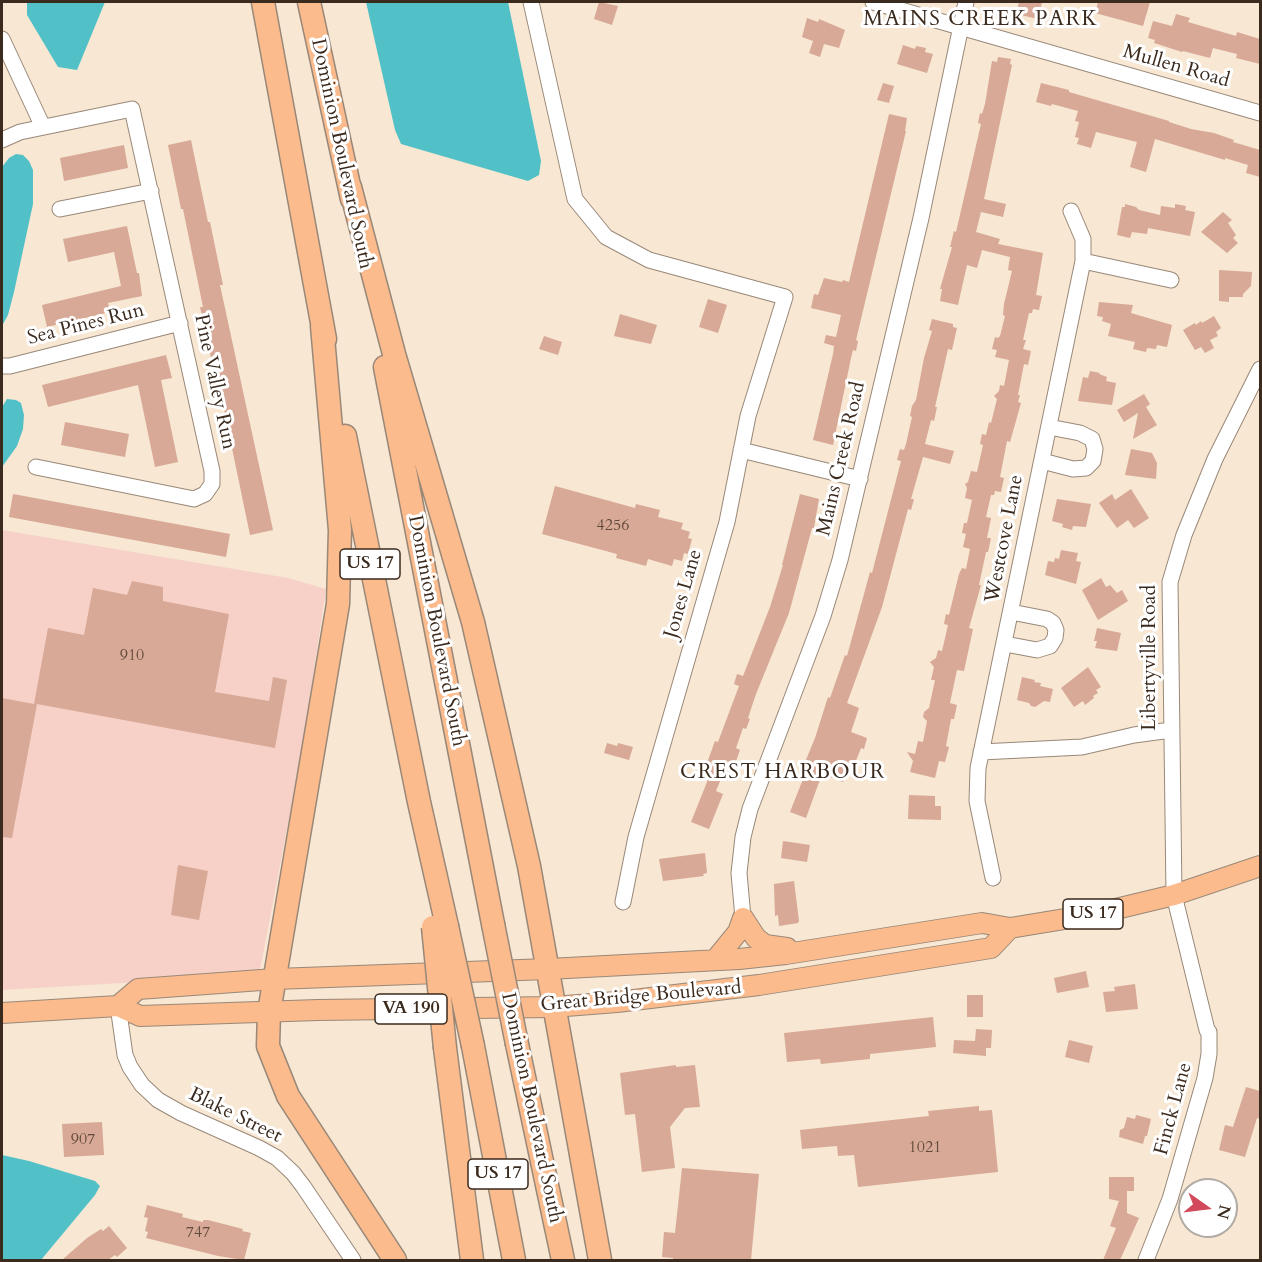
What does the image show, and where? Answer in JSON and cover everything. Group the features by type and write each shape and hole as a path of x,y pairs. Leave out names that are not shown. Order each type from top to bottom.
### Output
{"highway":[{"name":"US 17","path":"263,2 322,326 419,802 440,927 473,1046 514,1260"},
{"name":"Dominion Boulevard South","path":"309,2 350,186 493,924 562,1260"},
{"path":"350,186 394,354 473,622 529,866 600,1260"},
{"path":"322,326 340,530 338,604 269,1012 268,1046 288,1096 395,1260"},
{"path":"440,927 445,1048 472,1260"},
{"path":"482,1088 522,1260"},
{"path":"335,1166 412,1260"}],"main road":[{"name":"Great Bridge Boulevard","path":"118,1006 138,989 275,979 715,960 810,950 982,923 1011,928 1095,914 1174,895 1260,866"},
{"path":"743,918 756,938 765,945 810,950"},
{"path":"743,918 738,933 715,960 738,968 759,985 765,973 775,964 835,956 857,943"},
{"name":"Great Bridge Boulevard","path":"2,1013 118,1006 140,1016 554,1007 628,1001 759,985 991,948 1011,928"},
{"path":"899,936 913,944 928,958"}],"street":[{"name":"Jones Lane","path":"531,2 575,199 606,237 649,260 785,297 748,416 727,522 636,837 623,902"},
{"name":"Mullen Road","path":"873,2 1260,113"},
{"name":"Mains Creek Road","path":"743,918 739,864 743,837 750,810 823,616 840,560 928,184 966,2"},
{"path":"2,39 43,127 20,132 2,140"},
{"name":"Pine Valley Run","path":"36,467 194,499 205,494 212,484 212,471 132,109 43,127"},
{"path":"60,209 151,191"},
{"name":"Westcove Lane","path":"993,878 978,801 977,781 981,752 1083,261 1083,239 1071,211"},
{"path":"1083,261 1171,280"},
{"name":"Sea Pines Run","path":"2,366 180,323"},
{"name":"Libertyville Road","path":"1174,895 1169,597 1173,569 1184,535 1222,443 1260,369"},
{"path":"1042,461 1073,469 1086,468 1093,461 1095,449 1092,439 1080,433 1049,427"},
{"path":"741,450 860,479"},
{"path":"1005,644 1037,650 1050,646 1055,638 1056,630 1053,623 1047,619 1011,612"},
{"path":"981,752 1082,747 1134,735 1171,730"},
{"name":"Finck Lane","path":"1146,1260 1170,1199 1205,1078 1209,1054 1209,1032 1174,895"},
{"name":"Blake Street","path":"118,1006 125,1055 142,1085 158,1100 181,1113 277,1158 303,1186 353,1260"}],"shaded area":[{"path":"2,530 288,578 326,589 302,751 259,975 2,990"}],"water":[{"path":"27,2 105,2 77,70 58,67 27,15"},
{"path":"366,2 508,2 541,161 539,175 528,181 401,144 395,130"},
{"path":"16,154 23,155 33,170 33,204 14,292 8,315 2,326 2,167 9,158"},
{"path":"7,399 21,403 24,415 23,429 17,446 2,467 2,407"},
{"path":"2,1155 95,1181 100,1186 41,1260 2,1260"}],"building":[{"path":"599,2 618,6 612,25 594,19"},
{"path":"1019,2 1042,2 1038,19 1016,14"},
{"path":"1098,2 1150,2 1143,26 1095,13"},
{"path":"1176,14 1190,18 1188,22 1236,36 1237,32 1260,39 1260,64 1236,58 1237,54 1213,48 1210,58 1182,52 1154,43 1155,40 1148,38 1153,21 1172,26"},
{"path":"807,18 818,22 819,19 845,30 839,48 824,44 820,57 809,53 813,41 802,37"},
{"path":"903,45 915,49 916,46 926,48 925,52 933,54 927,73 897,64"},
{"path":"998,57 1011,59 1010,64 1012,65 984,199 1006,204 1003,217 981,212 976,232 1000,239 998,244 1043,253 1036,295 1042,296 1039,310 1033,309 1032,313 1029,313 1023,340 1026,340 1023,349 1031,351 1028,365 1024,364 1018,395 1020,395 1018,402 1021,403 1010,442 1007,441 1000,477 1004,478 1001,492 995,491 994,495 991,495 986,517 991,518 987,538 991,538 969,628 973,629 964,671 957,670 950,703 957,705 954,719 951,719 946,746 949,747 945,762 939,761 935,778 910,772 913,761 907,752 915,754 918,741 923,742 927,721 923,717 924,712 929,708 935,680 931,680 934,667 930,662 936,658 938,650 942,651 948,625 944,624 946,614 949,615 959,574 962,568 966,569 970,549 963,547 966,534 962,533 964,523 967,523 972,500 965,498 967,488 965,484 968,482 971,471 977,472 983,445 980,444 982,434 986,435 989,422 991,423 997,399 994,396 999,391 1000,385 1004,386 1009,360 995,357 997,350 992,349 995,337 1000,336 1005,316 1003,315 1004,304 1012,271 1008,270 1010,257 982,250 977,268 967,265 958,305 940,301 942,289 940,289 981,124 978,123 985,104 992,61 997,62"},
{"path":"883,83 894,86 889,103 877,100"},
{"path":"1041,83 1191,129 1214,133 1234,140 1233,142 1260,150 1260,177 1246,173 1248,165 1155,139 1146,172 1130,167 1137,142 1096,132 1091,148 1077,144 1079,138 1075,137 1079,122 1075,121 1078,111 1036,102"},
{"path":"889,114 907,118 906,131 856,340 858,341 856,351 853,350 851,358 833,445 813,440 834,346 824,343 826,335 836,337 841,315 811,308 814,294 818,295 824,278 849,282"},
{"path":"191,140 273,530 250,535 216,371 214,372 200,307 203,307 168,145"},
{"path":"124,145 128,168 64,181 60,158"},
{"path":"1125,204 1160,215 1161,206 1175,208 1175,204 1186,206 1185,210 1195,212 1190,236 1148,228 1147,234 1132,232 1130,238 1117,235 1122,207 1125,207"},
{"path":"1223,212 1232,220 1228,223 1236,235 1233,238 1238,243 1227,253 1201,232"},
{"path":"127,226 137,273 139,273 142,296 108,303 110,312 47,327 42,305 121,286 114,252 68,262 63,239"},
{"path":"1219,270 1252,272 1251,286 1243,297 1229,297 1229,302 1219,301"},
{"path":"708,299 727,305 718,333 699,327"},
{"path":"1099,302 1133,305 1131,313 1172,325 1167,347 1157,345 1156,349 1147,348 1146,352 1133,349 1135,342 1108,336 1111,324 1102,321 1103,317 1097,316"},
{"path":"620,314 657,325 651,344 614,336"},
{"path":"1214,316 1221,328 1216,332 1218,336 1210,340 1214,348 1205,353 1201,347 1195,350 1183,330"},
{"path":"932,319 953,324 953,327 957,328 952,350 948,349 934,421 931,420 925,444 954,451 950,464 923,457 911,499 914,499 911,510 908,509 882,607 847,703 859,708 851,732 867,738 864,749 861,748 852,771 847,770 843,782 822,774 806,818 790,812 807,769 803,767 828,697 830,698 845,655 847,656 870,572 872,573 901,461 897,460 900,449 904,450 906,444 912,406 916,400 932,331 929,330"},
{"path":"544,336 562,342 558,355 539,349"},
{"path":"166,355 172,378 161,380 178,462 155,467 138,385 48,407 42,385"},
{"path":"1090,371 1107,377 1106,381 1116,383 1112,405 1078,401 1083,377 1088,378"},
{"path":"1144,394 1150,404 1146,407 1157,425 1133,439 1138,413 1124,422 1117,410"},
{"path":"65,422 129,434 125,457 61,445"},
{"path":"1131,449 1152,453 1157,463 1156,479 1125,475"},
{"path":"555,486 635,508 636,504 660,510 658,517 683,523 681,529 690,532 688,538 692,539 688,554 684,553 682,561 674,559 672,566 648,559 646,566 616,558 617,554 542,534"},
{"path":"1131,489 1149,518 1134,528 1128,520 1117,528 1099,503 1112,494 1115,500"},
{"path":"13,494 230,534 226,557 9,517"},
{"path":"800,494 819,499 814,528 812,528 789,613 756,694 748,718 750,719 746,729 743,728 736,748 740,750 735,764 728,762 716,791 723,794 709,829 691,822 709,777 703,774 739,686 734,684 737,674 743,676 770,607"},
{"path":"1057,499 1091,504 1086,527 1073,526 1072,530 1052,521"},
{"path":"1061,550 1078,553 1076,561 1081,562 1076,584 1045,575 1048,561 1054,562 1055,558 1059,559"},
{"path":"1101,578 1106,587 1110,585 1117,593 1122,590 1128,601 1098,620 1082,590"},
{"path":"132,581 163,587 163,601 229,614 215,692 269,701 273,677 287,680 275,748 37,704 12,838 2,837 2,698 34,704 48,628 84,635 93,588 127,595"},
{"path":"1097,628 1121,633 1117,651 1095,648"},
{"path":"1088,667 1101,687 1096,690 1098,693 1093,696 1094,698 1085,705 1083,701 1074,707 1061,688"},
{"path":"1022,677 1041,683 1040,686 1053,689 1050,702 1044,701 1035,707 1017,700"},
{"path":"607,743 633,747 629,760 604,753"},
{"path":"909,795 935,796 935,806 941,806 941,820 908,819"},
{"path":"783,841 810,845 807,862 781,858"},
{"path":"705,853 707,873 703,874 704,876 663,881 659,859"},
{"path":"178,865 208,871 199,920 171,915"},
{"path":"794,881 799,921 779,926 778,915 775,916 774,884"},
{"path":"1086,971 1089,987 1057,993 1054,978"},
{"path":"1135,984 1138,1009 1106,1012 1103,992 1115,991 1114,987"},
{"path":"967,995 983,995 983,1017 967,1017"},
{"path":"933,1017 936,1047 870,1054 870,1059 821,1064 820,1059 787,1062 784,1033"},
{"path":"976,1029 992,1030 991,1048 986,1048 986,1056 953,1053 954,1040 975,1041"},
{"path":"1069,1040 1093,1046 1089,1063 1065,1057"},
{"path":"676,1065 676,1067 695,1065 700,1107 685,1108 670,1127 675,1168 642,1172 635,1114 625,1115 620,1073"},
{"path":"1246,1087 1260,1091 1260,1119 1257,1118 1245,1157 1219,1150 1225,1125 1233,1127"},
{"path":"979,1106 979,1111 992,1110 998,1172 858,1187 854,1155 838,1156 837,1146 802,1149 800,1130 929,1116 928,1111"},
{"path":"1136,1115 1151,1119 1143,1144 1119,1137 1127,1117 1135,1119"},
{"path":"102,1122 104,1155 64,1157 62,1124"},
{"path":"682,1168 759,1174 751,1260 673,1260 673,1258 662,1257 664,1232 675,1233"},
{"path":"1109,1177 1134,1177 1134,1191 1127,1191 1127,1213 1139,1218 1120,1260 1103,1260 1116,1228 1110,1226 1119,1201 1109,1199"},
{"path":"147,1205 183,1214 182,1217 203,1222 203,1220 208,1220 251,1233 244,1260 146,1238 148,1218 144,1217"},
{"path":"109,1226 127,1248 117,1257 115,1255 108,1260 62,1260 87,1238"}],"district":[{"name":"MAINS CREEK PARK","path":"981,20"},
{"name":"CREST HARBOUR","path":"783,773"}]}
